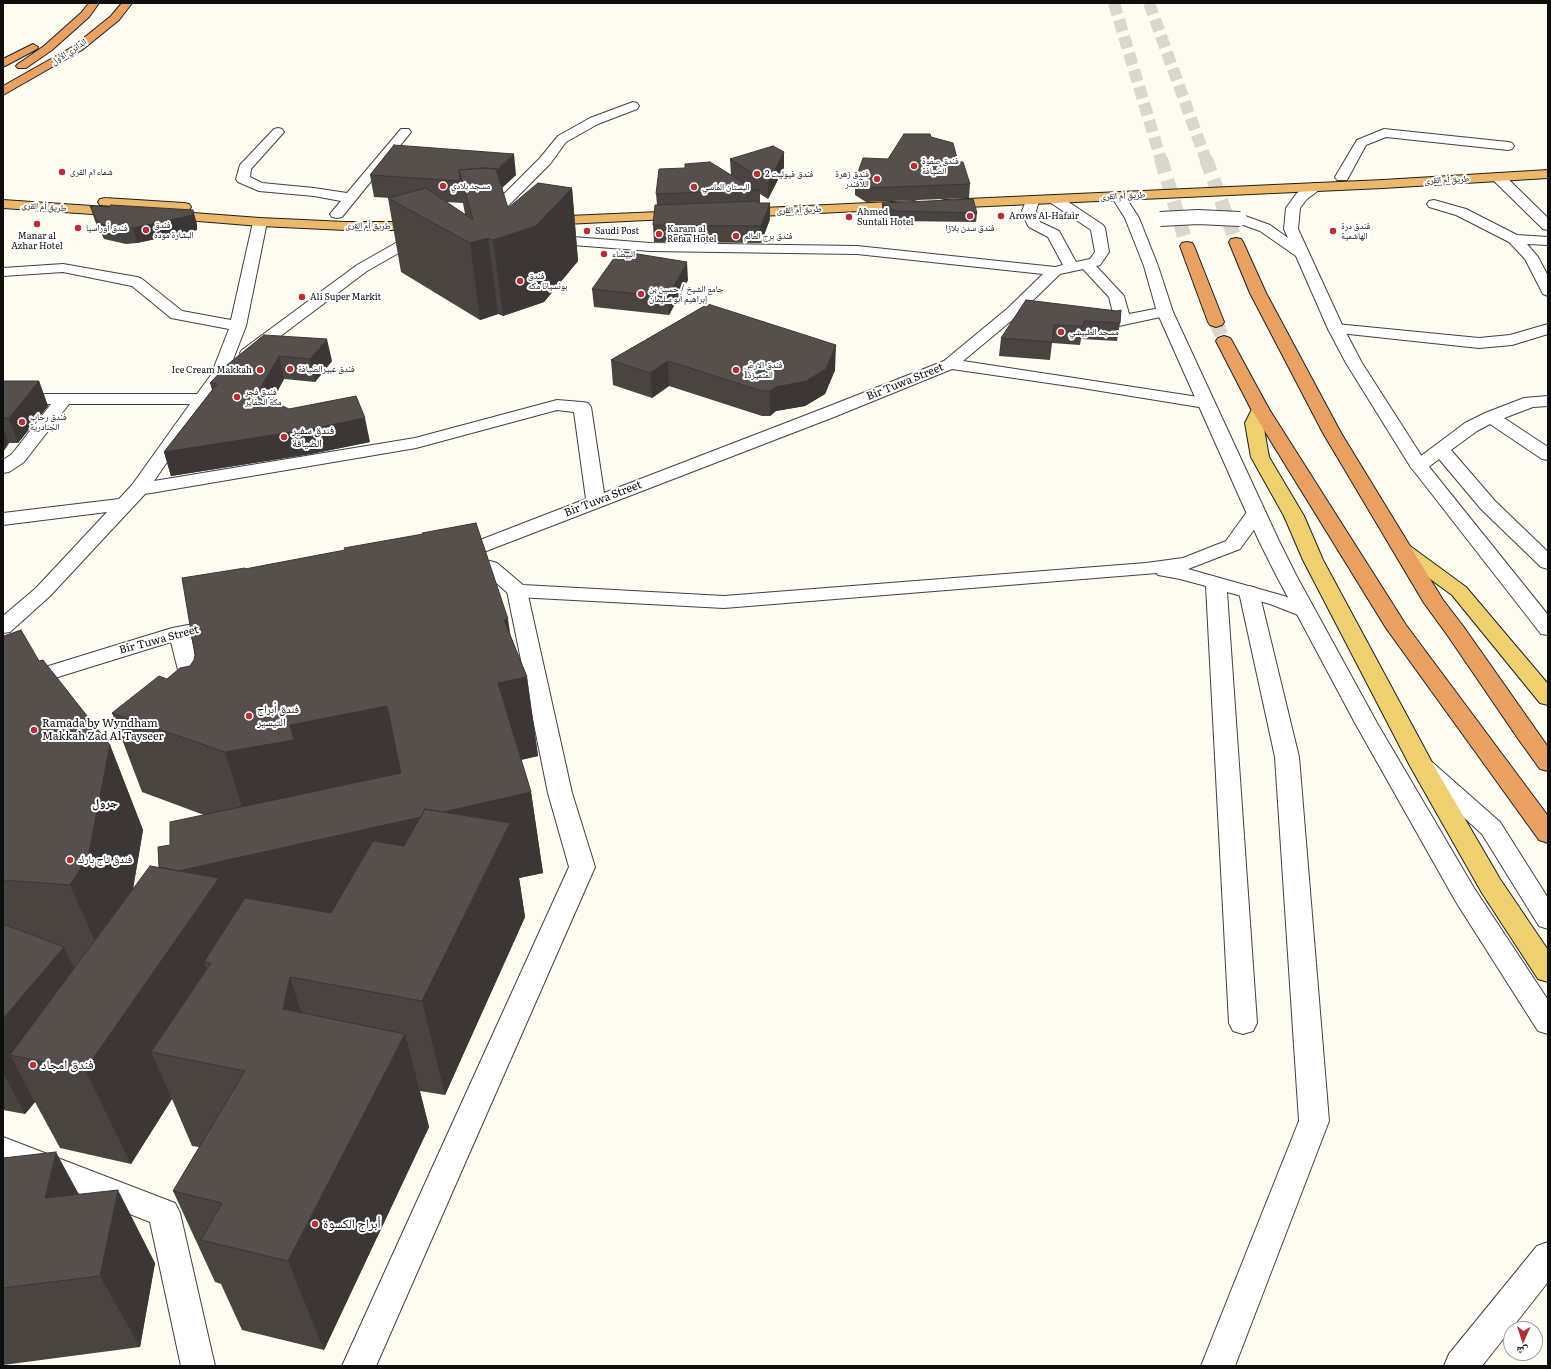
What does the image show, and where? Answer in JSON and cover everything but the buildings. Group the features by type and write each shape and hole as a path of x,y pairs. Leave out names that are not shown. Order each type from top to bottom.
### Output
{"highway":[{"name":"الدائري الأول","path":"15,70 48,48 85,15 94,3"},
{"name":"الدائري الأول","path":"3,91 78,48 115,18 127,3"},
{"path":"66,68 93,48 108,30 115,18"},
{"path":"3,64 76,23"},
{"name":"طريق أم القرى","path":"938,195 1547,169"},
{"name":"طريق أم القرى","path":"923,195 758,200 730,208 1056,200 1498,177 1547,169"},
{"name":"طريق أم القرى","path":"3,195 268,212 337,214 435,224"},
{"name":"طريق أم القرى","path":"3,204 260,222 346,226 435,224"},
{"path":"534,216 696,210"},
{"path":"487,218 512,212"},
{"path":"1236,242 1258,293 1332,433 1434,603 1456,631 1527,735 1548,762"},
{"path":"1187,246 1216,322"},
{"path":"1224,341 1260,409 1397,628 1548,834"}],"main road":[{"path":"1260,409 1254,424 1260,457 1294,516 1313,560 1422,766 1491,886 1548,972"},
{"path":"1403,550 1459,591 1548,698"}],"street":[{"path":"487,218 545,161 562,140 594,121 633,106"},
{"path":"278,132 245,168 243,179 259,187 314,192 350,198"},
{"path":"337,214 405,132"},
{"path":"1342,177 1361,143 1384,132 1508,146"},
{"path":"384,156 399,157"},
{"path":"522,167 537,168"},
{"path":"1498,177 1547,224"},
{"path":"1316,187 1302,196 1293,208 1291,229 1336,329 1354,363 1419,466 1548,629"},
{"path":"1118,196 1132,218 1151,266 1165,312 1269,541 1366,723 1465,895 1548,1023"},
{"path":"531,238 650,247 857,250 1054,271 1095,262 1102,252 1098,228 1056,200"},
{"path":"1032,201 1029,211 1034,224 1054,234 1079,266 1116,296 1123,320"},
{"path":"1434,204 1461,212 1514,239 1531,258 1548,291"},
{"path":"1140,240 1142,231 1146,225 1160,219 1198,216 1240,219 1265,228 1301,254"},
{"path":"3,627 43,592 139,488 219,375 238,326 260,222"},
{"path":"219,375 362,268 435,224"},
{"path":"1514,239 1548,241"},
{"path":"3,272 63,268 137,282 177,315 238,326"},
{"path":"950,364 1013,311 1054,271"},
{"path":"1013,311 1114,322 1165,312"},
{"path":"1336,329 1479,343 1512,340 1548,329"},
{"name":"Bir Tuwa Street","path":"517,591 490,567 444,569 596,502 828,413 950,364 1068,380 1206,403"},
{"path":"3,399 202,399"},
{"path":"3,468 18,458 64,399"},
{"path":"1419,466 1471,427 1491,417 1530,402 1548,401"},
{"path":"139,488 416,442 557,405 582,407 596,502"},
{"path":"1491,417 1548,455"},
{"path":"1441,450 1488,505 1548,563"},
{"path":"3,519 125,504"},
{"path":"359,1366 582,867 560,793 517,591 724,602 1146,569 1187,563 1233,545 1256,513"},
{"path":"1146,569 1182,573 1277,600 1306,612"},
{"path":"1216,583 1243,1024"},
{"path":"1218,1366 1314,1121 1286,757 1249,592"},
{"name":"Bir Tuwa Street","path":"3,687 179,633 241,621"},
{"path":"179,633 201,715"},
{"path":"1422,766 1491,828 1548,919"},
{"path":"3,1150 164,1213 198,1366"},
{"path":"1461,1366 1548,1257"}],"tunnel":[{"path":"1114,3 1161,160"},
{"path":"1149,3 1206,160"},
{"path":"1161,159 1187,246"},
{"path":"1206,159 1236,242"},
{"path":"1216,322 1224,341"}],"place":[{"name":"فندق صفوة الضيافة","path":"914,166"},
{"name":"شماء ام القرى","path":"62,172"},
{"name":"فندق فيوليت 2","path":"757,174"},
{"name":"فندق زهرة اللافندر","path":"877,179"},
{"name":"مسجد بلادي","path":"443,186"},
{"name":"البستان الماسي","path":"694,187"},
{"name":"فندق سدن بلازا","path":"970,216"},
{"name":"Arows Al-Hafair","path":"1001,216"},
{"name":"Ahmed Suntali Hotel","path":"849,217"},
{"name":"Manar al Azhar Hotel","path":"37,224"},
{"name":"فندق أوراسيا","path":"78,228"},
{"name":"فندق البشارة موده","path":"146,230"},
{"name":"Saudi Post","path":"587,231"},
{"name":"فندق درة الهاشمية","path":"1333,231"},
{"name":"Karam al Refaa Hotel","path":"659,234"},
{"name":"فندق برج العالم","path":"736,236"},
{"name":"البيضاء","path":"604,254"},
{"name":"فندق بونسيانا مكه","path":"520,281"},
{"name":"جامع الشيخ / حسين بن إبراهيم أبو سليمان","path":"641,294"},
{"name":"Ali Super Markit","path":"302,297"},
{"name":"مسجد الطبيشي","path":"1061,332"},
{"name":"فندق عبيرالضيافة","path":"290,369"},
{"name":"Ice Cream Makkah","path":"260,370"},
{"name":"فندق الارض المتميزة1","path":"736,370"},
{"name":"فندق فجر مكة الحفاير","path":"237,397"},
{"name":"فندق رحاب الجنادرية","path":"22,422"},
{"name":"فندق سفير الضيافة","path":"284,437"},
{"name":"فندق أبراج التيسير","path":"249,716"},
{"name":"Ramada by Wyndham Makkah Zad Al Tayseer","path":"34,730"},
{"name":"فندق تاج بارك","path":"70,860"},
{"name":"فندق امجاد","path":"33,1065"},
{"name":"أبراج الكسوة","path":"315,1224"}],"district":[{"name":"جرول","path":"105,803"}]}
